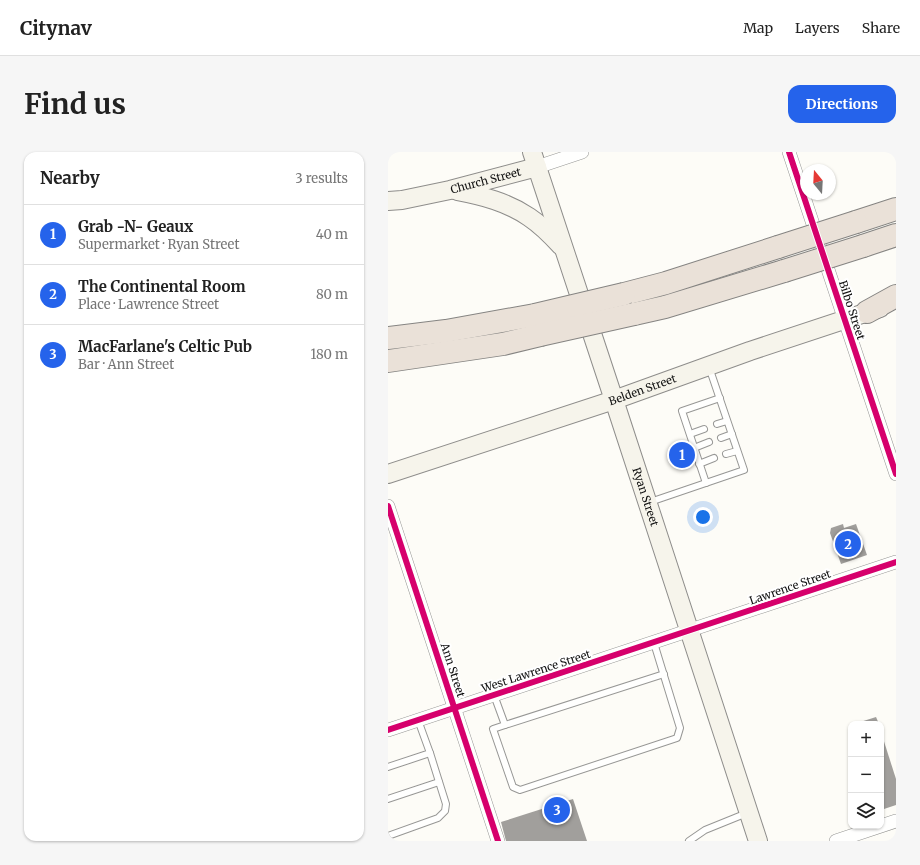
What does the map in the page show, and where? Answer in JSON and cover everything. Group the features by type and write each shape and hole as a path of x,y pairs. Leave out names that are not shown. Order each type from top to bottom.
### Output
{"highway":[{"path":"388,361 503,344 538,325 624,294 673,281 896,209"},
{"path":"388,338 446,330 538,325 634,314 666,307 896,235"},
{"path":"867,312 896,296"},
{"path":"388,326 446,330"}],"main road":[{"name":"Church Street","path":"388,201 402,200 450,190 535,160"},
{"name":"Ryan Street","path":"535,160 758,841"},
{"path":"450,190 480,195 504,203 529,216 546,230 564,249"},
{"name":"Belden Street","path":"388,474 614,400 896,302"}],"street":[{"name":"Church Street","path":"535,160 582,152"},
{"name":"Bilbo Street","path":"789,152 896,474"},
{"name":"Ann Street","path":"388,506 498,841"},
{"name":"Lawrence Street","path":"690,631 896,562"},
{"name":"West Lawrence Street","path":"388,730 690,631"},
{"path":"836,841 896,821"}],"lane":[{"path":"648,503 744,470 709,366"},
{"path":"706,483 682,411 720,398"},
{"path":"717,424 727,421"},
{"path":"690,434 704,429"},
{"path":"721,438 732,434"},
{"path":"694,448 709,442"},
{"path":"726,454 737,451"},
{"path":"699,464 714,458"},
{"path":"654,643 664,674 680,728 677,738 520,790 513,787 493,729 664,674"},
{"path":"494,695 505,725"},
{"path":"388,836 438,818 445,811 446,804 418,720"},
{"path":"388,768 430,753"},
{"path":"388,799 439,782"},
{"path":"689,841 705,830 748,812"}],"building":[{"path":"843,524 844,528 856,524 867,555 841,564 830,533 831,528"},
{"path":"876,717 878,721 863,721"},
{"path":"884,741 896,779 896,805 884,809"},
{"path":"573,799 587,841 506,841 501,822"}],"cycle path":[{"path":"789,152 896,474"},
{"path":"388,506 498,841"},
{"path":"388,730 896,562"}],"place":[{"name":"Grab -N- Geaux","path":"682,455"},
{"name":"The Continental Room","path":"848,544"},
{"name":"MacFarlane's Celtic Pub","path":"557,810"}]}
